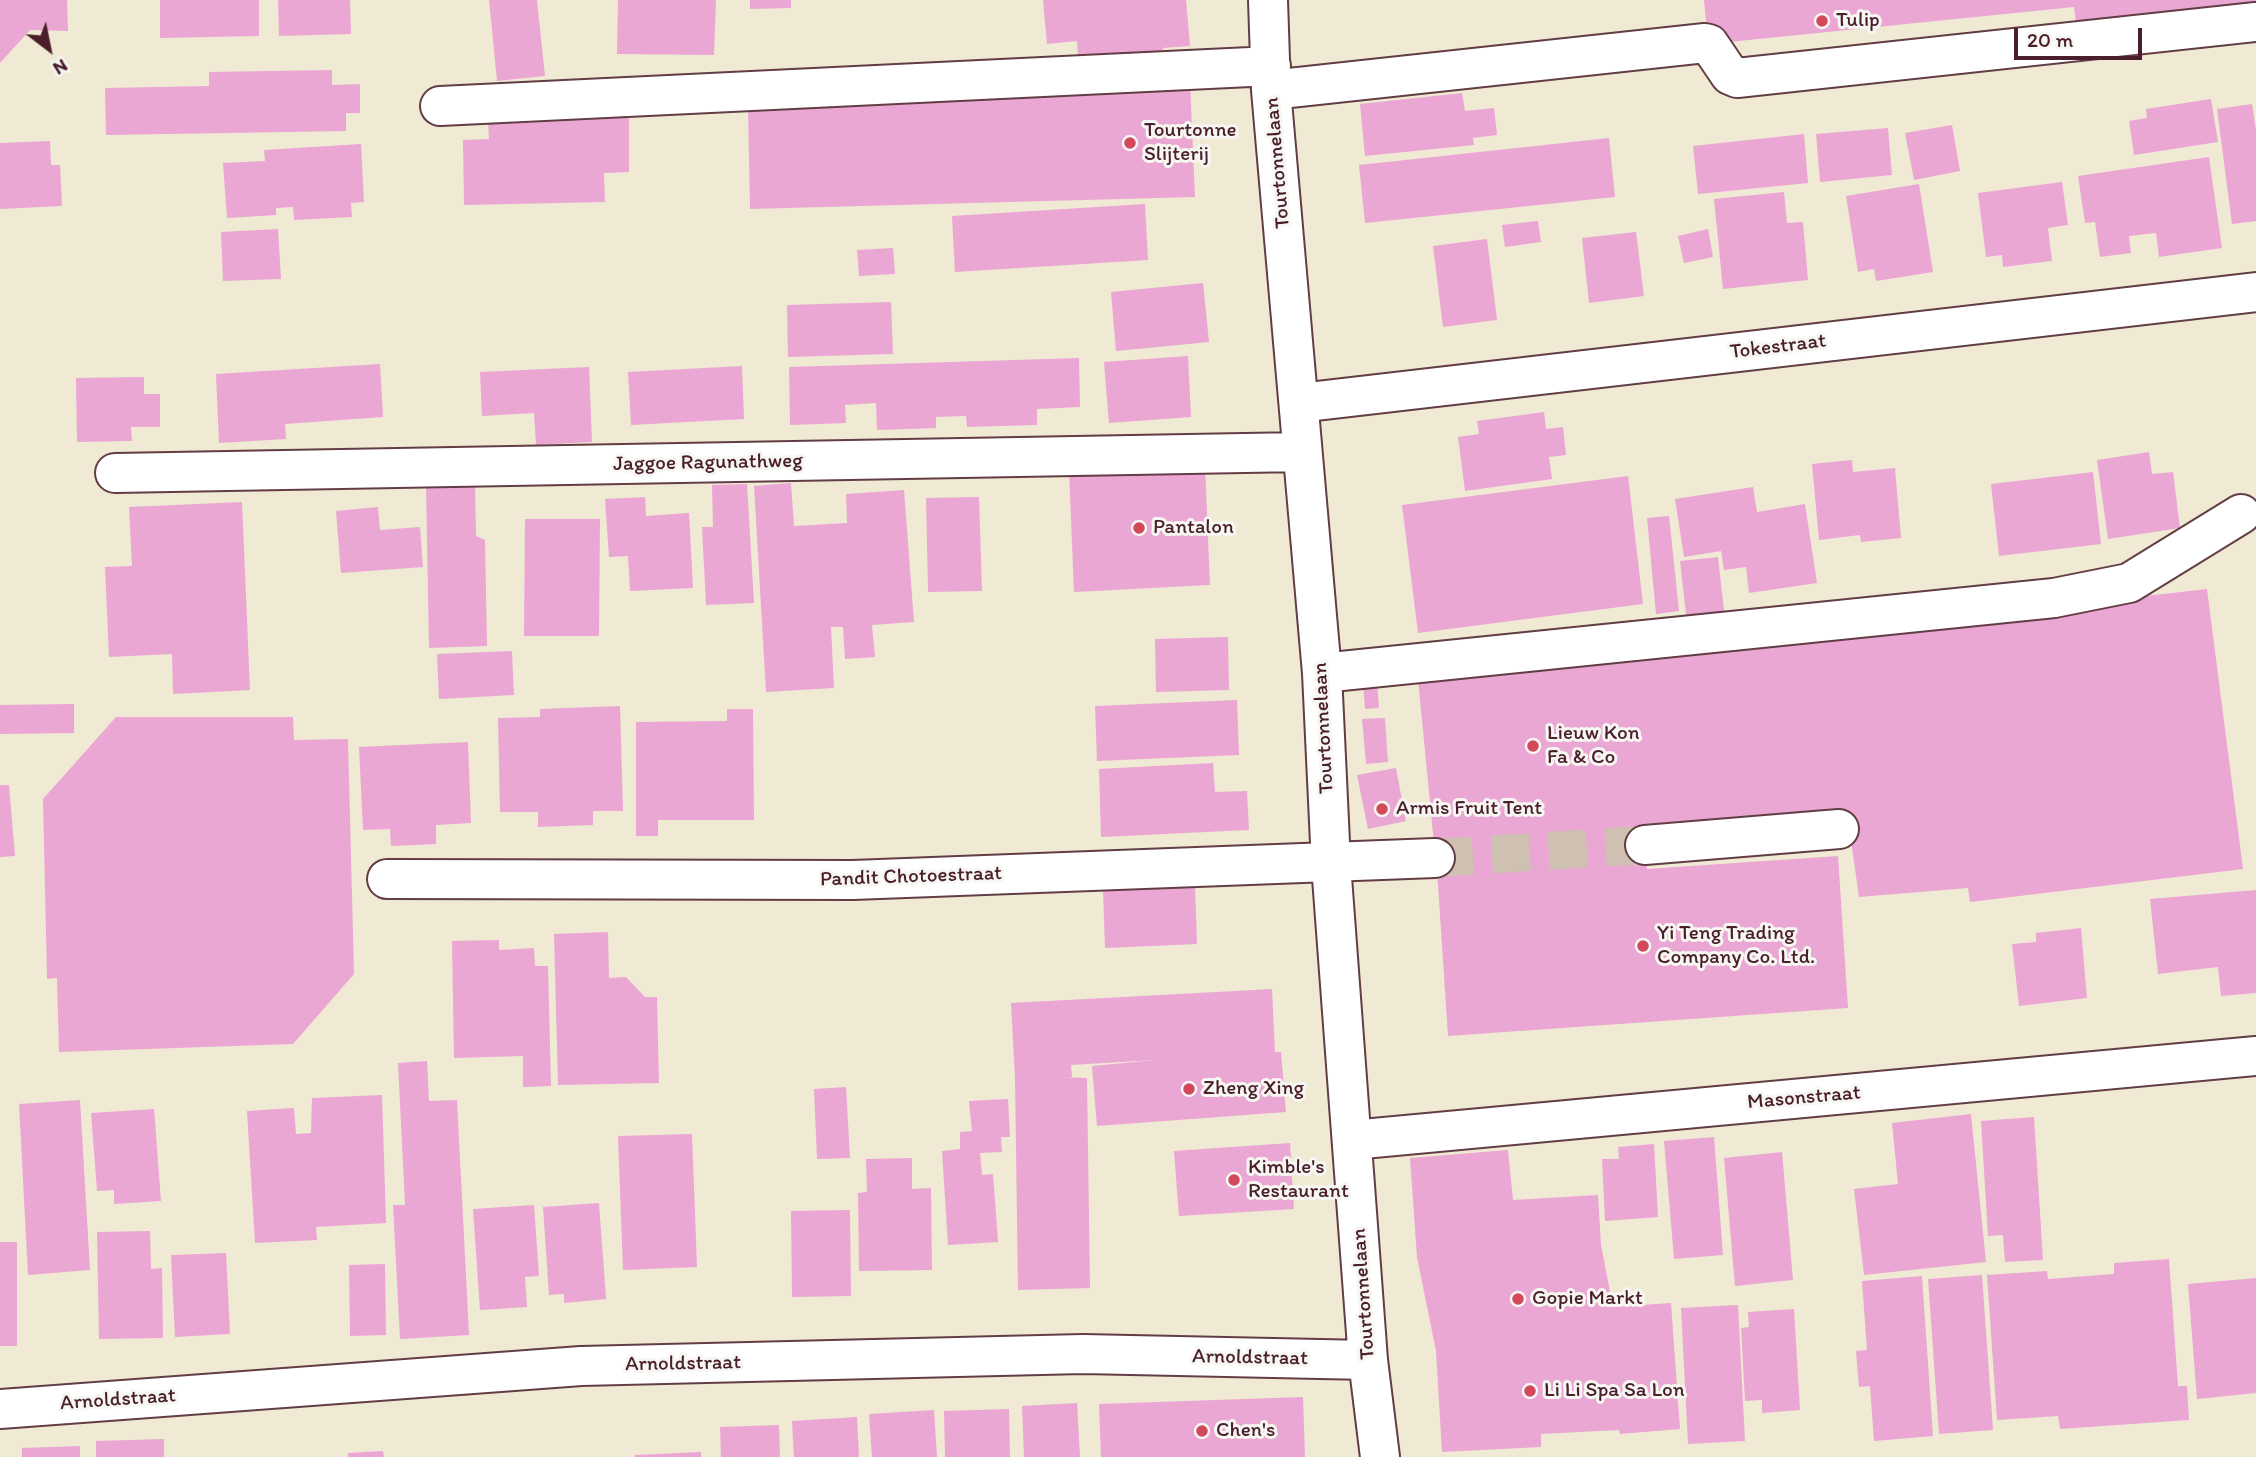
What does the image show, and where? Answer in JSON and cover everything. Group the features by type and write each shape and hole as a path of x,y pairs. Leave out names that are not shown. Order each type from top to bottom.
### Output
{"street":[{"name":"Tourtonnelaan","path":"1268,0 1271,78 1301,452 1322,673 1331,864 1368,1360 1380,1457"},
{"path":"440,106 1271,78 1709,44 1730,75 1737,78 2256,22"},
{"name":"Tokestraat","path":"1299,403 2256,292"},
{"name":"Jaggoe Ragunathweg","path":"115,473 1301,452"},
{"path":"1322,673 2054,598 2129,583 2241,514"},
{"path":"1645,845 1839,829"},
{"name":"Pandit Chotoestraat","path":"387,879 853,880 1435,858"},
{"name":"Masonstraat","path":"1352,1140 2256,1056"},
{"name":"Arnoldstraat","path":"0,1409 582,1366 1083,1354 1368,1360"}],"building":[{"path":"0,0 67,0 68,31 30,30 0,63"},
{"path":"160,0 259,0 259,36 160,38"},
{"path":"278,0 350,0 351,34 279,36"},
{"path":"489,0 537,0 545,76 497,81"},
{"path":"618,0 716,0 714,55 617,54"},
{"path":"750,0 791,0 791,8 750,9"},
{"path":"1043,0 1186,0 1190,46 1163,48 1164,61 1079,70 1077,41 1047,44"},
{"name":"Tulip","path":"1704,0 2256,0 2256,12 2077,30 2074,7 1719,43 1707,32"},
{"path":"332,70 332,85 360,84 360,113 346,113 346,131 106,135 105,88 209,86 209,72"},
{"path":"1190,82 1195,197 750,209 748,107"},
{"path":"1462,93 1465,111 1494,108 1497,135 1473,138 1474,145 1365,156 1360,104"},
{"path":"2211,99 2218,142 2134,155 2129,121 2147,118 2146,109"},
{"path":"2252,104 2256,130 2256,221 2232,224 2217,109"},
{"path":"629,117 629,172 604,173 605,202 464,205 463,140 489,139 488,120"},
{"path":"1952,125 1960,171 1914,180 1905,133"},
{"path":"1888,128 1892,175 1820,182 1816,134"},
{"path":"1804,134 1808,183 1698,194 1693,146"},
{"path":"1609,138 1615,197 1365,223 1359,165"},
{"path":"50,141 51,165 60,165 62,206 0,209 0,143"},
{"path":"361,144 364,202 351,203 352,217 294,220 293,207 276,208 276,215 227,218 223,163 265,161 264,150"},
{"path":"2209,157 2222,248 2159,257 2156,233 2129,236 2131,253 2100,257 2095,222 2085,223 2078,176"},
{"path":"2062,182 2068,225 2048,228 2052,261 2003,267 2002,255 1986,257 1978,193"},
{"path":"1919,184 1933,272 1876,281 1874,269 1858,272 1846,196"},
{"path":"1784,192 1787,223 1803,222 1808,280 1723,289 1714,199"},
{"path":"1145,204 1148,260 955,272 952,216"},
{"path":"1538,221 1541,242 1505,247 1502,225"},
{"path":"278,229 281,279 223,281 221,232"},
{"path":"1708,229 1713,257 1684,263 1678,236"},
{"path":"1636,232 1644,296 1589,303 1582,238"},
{"path":"1487,239 1497,320 1443,327 1433,246"},
{"path":"893,248 895,274 859,276 857,250"},
{"path":"1203,283 1209,342 1116,351 1111,292"},
{"path":"891,302 893,354 788,357 787,305"},
{"path":"1188,356 1191,417 1109,423 1104,362"},
{"path":"1079,358 1080,407 1037,409 1037,425 967,427 966,416 936,417 936,428 877,430 876,403 845,405 846,423 790,425 789,367"},
{"path":"380,364 383,417 285,424 286,439 219,443 216,374"},
{"path":"742,366 744,419 631,425 628,372"},
{"path":"589,367 592,442 536,445 534,413 482,416 480,372"},
{"path":"144,377 144,394 160,394 160,427 131,427 132,441 77,442 76,378"},
{"path":"1544,412 1546,429 1563,427 1566,455 1549,457 1552,479 1465,491 1458,437 1479,434 1477,421"},
{"path":"2149,452 2152,474 2173,472 2180,528 2108,539 2097,460"},
{"path":"1852,460 1853,472 1895,468 1901,538 1861,542 1860,535 1819,540 1812,464"},
{"name":"Pantalon","path":"1205,465 1210,585 1074,592 1069,471"},
{"path":"2093,472 2101,544 1999,556 1991,484"},
{"path":"1628,476 1643,604 1418,633 1402,505"},
{"path":"791,483 794,526 847,523 846,494 904,490 914,622 872,625 875,657 845,659 843,627 831,627 834,688 766,692 754,486"},
{"path":"747,484 754,603 706,605 702,527 713,527 712,485"},
{"path":"475,485 476,536 485,540 487,646 429,648 426,486"},
{"path":"1753,487 1757,512 1805,504 1817,583 1749,593 1746,567 1724,570 1721,551 1684,557 1675,499"},
{"path":"645,497 646,516 689,513 693,588 630,591 628,556 609,557 605,499"},
{"path":"979,497 982,591 928,592 926,498"},
{"path":"242,502 250,690 173,694 172,654 109,657 105,567 132,566 129,507"},
{"path":"378,507 380,530 420,527 423,567 341,573 336,511"},
{"path":"1669,516 1679,611 1656,614 1647,518"},
{"path":"525,519 600,519 599,636 524,636"},
{"path":"1718,557 1725,619 1687,623 1680,561"},
{"path":"2207,589 2243,869 1970,902 1968,888 1859,897 1847,813 1645,845 1647,869 1838,856 1848,1008 1448,1036 1438,885 1418,679"},
{"path":"1228,637 1229,690 1156,692 1155,639"},
{"path":"512,651 514,695 439,699 437,654"},
{"path":"1377,681 1379,708 1365,709 1363,683"},
{"path":"1237,700 1239,755 1097,761 1095,706"},
{"path":"74,704 74,733 0,734 0,705"},
{"path":"620,706 623,811 593,811 593,825 538,827 538,812 500,812 498,718 540,717 540,709"},
{"path":"727,709 753,709 754,820 658,820 658,836 636,836 636,722 727,721"},
{"path":"116,717 293,717 294,740 348,739 354,974 293,1044 59,1052 57,978 47,979 43,799"},
{"path":"1385,718 1388,762 1366,764 1362,719"},
{"path":"468,742 471,823 436,825 436,844 391,846 390,829 363,830 359,747"},
{"path":"1213,763 1215,792 1247,791 1249,830 1101,837 1099,769"},
{"path":"1396,768 1406,821 1368,829 1357,775"},
{"path":"0,785 9,785 15,856 0,857"},
{"path":"1195,886 1197,944 1105,948 1103,890"},
{"path":"2256,890 2256,993 2221,996 2218,967 2158,974 2150,899"},
{"path":"2081,928 2087,998 2019,1006 2012,944 2036,942 2036,933"},
{"path":"608,932 609,978 626,977 645,997 657,997 659,1083 558,1085 554,934"},
{"path":"499,940 499,950 534,948 535,966 548,966 551,1086 523,1087 523,1056 454,1058 452,941"},
{"path":"1272,989 1275,1052 1281,1052 1286,1112 1097,1126 1092,1066 1156,1060 1071,1065 1072,1077 1058,1077 1087,1078 1090,1288 1018,1290 1015,1078 1011,1003"},
{"path":"427,1061 429,1101 457,1100 469,1335 400,1339 393,1205 405,1205 398,1063"},
{"path":"846,1087 850,1158 817,1159 814,1089"},
{"path":"382,1095 386,1223 316,1227 317,1240 255,1243 247,1111 294,1108 296,1134 311,1133 312,1098"},
{"path":"1008,1099 1010,1137 1001,1137 1002,1152 980,1153 982,1175 993,1174 998,1242 948,1245 942,1151 960,1149 960,1132 972,1131 969,1101"},
{"path":"80,1100 90,1270 28,1275 19,1104"},
{"path":"154,1109 161,1201 114,1204 114,1190 97,1191 91,1113"},
{"path":"1971,1114 1986,1262 1864,1275 1854,1189 1898,1184 1892,1123"},
{"path":"2034,1117 2043,1260 2005,1262 2003,1235 1988,1236 1981,1121"},
{"path":"692,1134 697,1267 623,1270 618,1136"},
{"path":"1714,1137 1723,1255 1674,1259 1664,1141"},
{"name":"Kimble's Restaurant","path":"1290,1143 1294,1209 1179,1216 1174,1151"},
{"path":"1654,1144 1658,1217 1605,1221 1602,1159 1619,1159 1618,1147"},
{"path":"1508,1150 1513,1200 1598,1195 1601,1245 1613,1307 1671,1303 1680,1429 1620,1434 1619,1430 1541,1434 1541,1447 1442,1452 1436,1351 1417,1257 1410,1158"},
{"path":"1782,1152 1793,1280 1735,1286 1724,1158"},
{"path":"912,1158 912,1189 931,1188 932,1270 859,1271 858,1193 867,1192 866,1159"},
{"path":"599,1203 606,1299 564,1303 564,1294 549,1295 543,1207"},
{"path":"534,1205 539,1276 525,1277 527,1307 480,1310 473,1209"},
{"path":"850,1210 851,1296 792,1297 791,1211"},
{"path":"150,1231 151,1269 162,1268 163,1338 99,1339 97,1232"},
{"path":"0,1242 17,1242 17,1346 0,1346"},
{"path":"226,1253 230,1334 175,1337 171,1255"},
{"path":"2169,1259 2178,1386 2187,1386 2189,1420 2060,1429 2058,1416 1997,1420 1987,1275 2047,1271 2048,1279 2114,1274 2114,1263"},
{"path":"385,1264 386,1335 350,1336 349,1265"},
{"path":"1982,1275 1993,1430 1939,1434 1928,1279"},
{"path":"1922,1276 1933,1436 1874,1441 1870,1386 1859,1387 1856,1351 1867,1350 1862,1281"},
{"path":"2256,1278 2256,1393 2197,1399 2188,1284"},
{"path":"1738,1305 1745,1441 1688,1444 1681,1308"},
{"path":"1794,1309 1800,1410 1762,1413 1762,1400 1745,1401 1741,1328 1749,1327 1748,1312"},
{"name":"Chen's","path":"1303,1397 1305,1457 1101,1457 1099,1404"},
{"path":"1077,1403 1080,1457 1024,1457 1022,1406"},
{"path":"1009,1409 1010,1457 945,1457 944,1411"},
{"path":"934,1410 937,1457 872,1457 869,1414"},
{"path":"857,1417 859,1457 794,1457 792,1421"},
{"path":"779,1425 780,1457 721,1457 720,1427"},
{"path":"164,1439 164,1457 96,1457 96,1441"},
{"path":"80,1446 80,1457 22,1457 22,1448"},
{"path":"383,1451 384,1457 348,1457 348,1453"},
{"path":"701,1452 701,1457 635,1457 635,1455"}],"tunnel":[{"path":"1435,858 1645,845"}],"place":[{"name":"Tulip","path":"1822,21"},
{"name":"Tourtonne Slijterij","path":"1130,143"},
{"name":"Pantalon","path":"1139,528"},
{"name":"Lieuw Kon Fa & Co","path":"1533,746"},
{"name":"Armis Fruit Tent","path":"1382,809"},
{"name":"Yi Teng Trading Company Co. Ltd.","path":"1643,946"},
{"name":"Zheng Xing","path":"1189,1089"},
{"name":"Kimble's Restaurant","path":"1234,1180"},
{"name":"Gopie Markt","path":"1518,1299"},
{"name":"Li Li Spa Sa Lon","path":"1530,1391"},
{"name":"Chen's","path":"1202,1431"}]}
